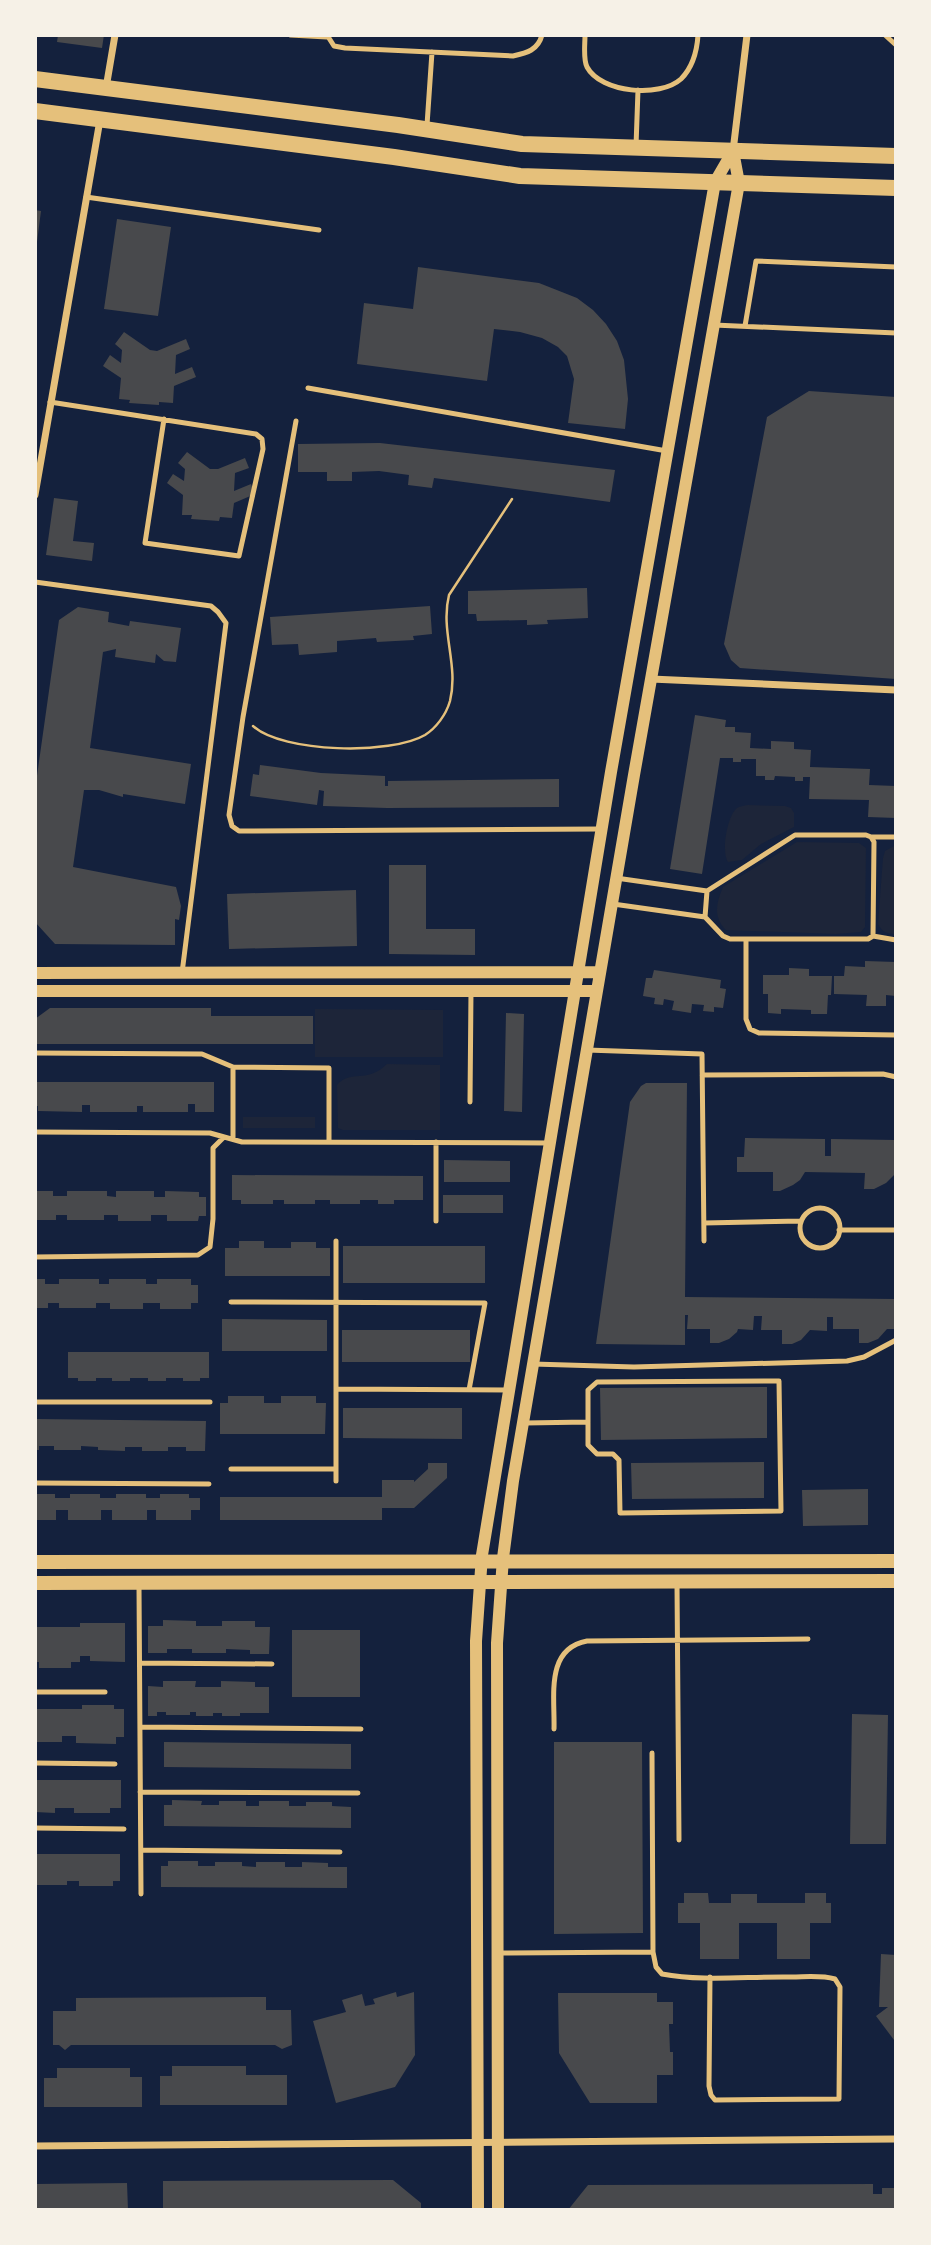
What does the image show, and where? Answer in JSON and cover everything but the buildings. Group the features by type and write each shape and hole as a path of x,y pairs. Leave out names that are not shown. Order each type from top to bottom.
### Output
{"main road":[{"path":"35,79 522,144 896,156"},
{"path":"35,111 520,176 896,188"},
{"path":"35,1562 896,1560"},
{"path":"35,1583 896,1581"}],"street":[{"path":"106,88 115,35"},
{"path":"498,2210 497,1643 503,1561 523,1423 616,878 739,183 733,150 747,35"},
{"path":"35,495 100,120"},
{"path":"478,2210 476,1641 482,1561 602,829 715,182 733,150"},
{"path":"651,679 896,690"},
{"path":"35,973 600,972"},
{"path":"35,991 597,991"},
{"path":"35,2146 896,2139"}],"lane":[{"path":"290,35 327,36 334,46 345,48 513,56 529,52 536,47 542,35"},
{"path":"585,35 585,64 593,76 620,89 638,90 666,87 680,80 697,51 698,35"},
{"path":"885,35 896,45"},
{"path":"426,130 432,52"},
{"path":"636,148 638,90"},
{"path":"86,197 319,230"},
{"path":"745,327 756,261 896,267"},
{"path":"714,325 896,333"},
{"path":"308,388 668,451"},
{"path":"50,402 164,419 257,434 262,439 263,449 239,556 145,543 164,419"},
{"path":"296,421 243,717 229,815 232,826 239,831 602,829"},
{"path":"35,582 211,606 226,623 182,973"},
{"path":"616,878 707,891 795,835 896,837"},
{"path":"870,837 874,842 873,936"},
{"path":"705,917 707,891"},
{"path":"612,904 705,917 723,936 730,939 868,939 873,936 896,940"},
{"path":"746,939 746,1019 750,1029 759,1033 896,1035"},
{"path":"470,1102 471,991"},
{"path":"587,1050 702,1054 704,1241"},
{"path":"35,1054 202,1054 233,1068 329,1068 329,1142"},
{"path":"233,1068 233,1139"},
{"path":"702,1075 883,1074 896,1077"},
{"path":"35,1132 210,1133 242,1142 550,1143"},
{"path":"35,1257 198,1255 210,1247 213,1219 213,1148 224,1137"},
{"path":"436,1143 436,1221"},
{"path":"812,1209 824,1209 835,1215 839,1230 830,1245 815,1247 803,1238 800,1231 801,1221 812,1209"},
{"path":"704,1223 801,1221"},
{"path":"839,1230 896,1230"},
{"path":"335,1481 336,1241"},
{"path":"231,1302 485,1303 469,1390"},
{"path":"533,1364 634,1367 847,1361 864,1357 896,1340"},
{"path":"779,1381 780,1511 620,1513 619,1460 613,1454 597,1454 588,1445 588,1422 588,1390 597,1382 779,1381"},
{"path":"336,1389 509,1390"},
{"path":"35,1402 210,1402"},
{"path":"523,1423 588,1422"},
{"path":"231,1469 335,1469"},
{"path":"35,1483 209,1484"},
{"path":"677,1582 679,1840"},
{"path":"139,1583 141,1894"},
{"path":"554,1729 556,1669 565,1650 574,1643 808,1639"},
{"path":"139,1663 272,1664"},
{"path":"35,1692 105,1692"},
{"path":"140,1727 361,1729"},
{"path":"652,1754 653,1952 656,1967 662,1974 679,1977 710,1977 835,1979 840,1987 839,2099 715,2100 709,2086 710,1977"},
{"path":"35,1763 115,1764"},
{"path":"140,1791 358,1793"},
{"path":"35,1828 124,1829"},
{"path":"141,1850 340,1852"},
{"path":"498,1953 653,1952"}],"path":[{"path":"243,717 258,731 295,744 319,748 376,747 423,736 431,730 439,723 450,702 451,647 445,628 449,595 512,499"}],"shaded area":[{"path":"748,805 791,808 794,813 794,827 761,844 742,860 728,862 725,843 730,818 737,808"},
{"path":"797,842 859,843 866,848 865,927 861,932 836,934 726,930 717,915 723,887"},
{"path":"896,845 896,934 890,934 878,924 883,858 885,851"},
{"path":"315,1009 443,1010 443,1057 315,1057"},
{"path":"387,1064 440,1065 440,1130 338,1128 337,1085 348,1078 373,1073"},
{"path":"243,1117 315,1117 315,1128 243,1128"}]}
